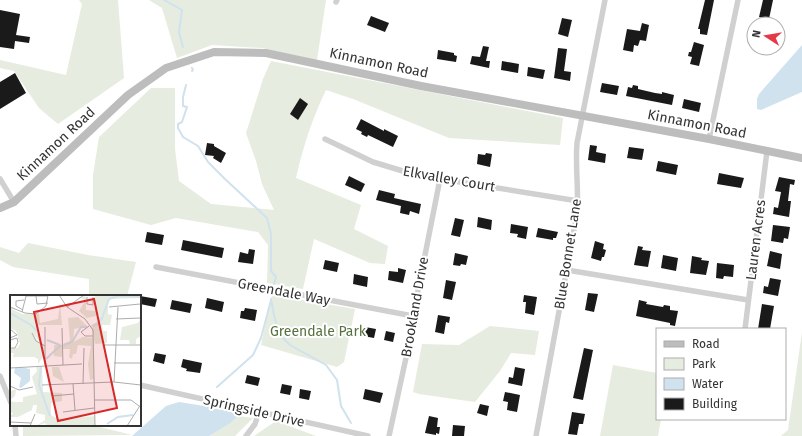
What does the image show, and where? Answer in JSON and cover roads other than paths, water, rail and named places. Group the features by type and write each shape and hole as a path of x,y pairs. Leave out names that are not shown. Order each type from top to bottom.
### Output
{"main road":[{"name":"Kinnamon Road","path":"0,208 14,202 128,95 166,68 214,52 266,53 422,86 709,139 802,158"}],"street":[{"name":"Blue Bonnet Lane","path":"536,436 567,270 578,201 576,156 582,115 605,0"},
{"path":"709,139 738,0"},
{"name":"Elkvalley Court","path":"325,139 373,162 416,175 578,201"},
{"name":"Lauren Acres","path":"745,328 767,151"},
{"name":"Brookland Drive","path":"389,436 409,344 413,316 440,178"},
{"path":"0,179 14,202"},
{"name":"Greendale Way","path":"156,267 413,316"},
{"path":"567,270 748,300"},
{"path":"0,376 10,401"},
{"name":"Springside Drive","path":"141,385 368,436"},
{"path":"246,436 255,424 259,412"},
{"path":"15,426 16,436"}],"water":[{"path":"802,45 802,92 761,110 757,109 757,99 759,94"},
{"path":"179,402 236,413 238,416 231,423 209,436 132,436 166,406"}],"waterway":[{"path":"164,0 182,10 179,32 183,47"},
{"path":"186,85 183,97 183,106 187,107 182,122 178,124 178,128 183,137 198,146 208,162 267,218 271,234 271,271 276,277 274,284"},
{"path":"271,299 279,334 290,345 326,365 337,380 341,406 351,423"},
{"path":"217,387 253,355 261,338 271,300"}],"park label":[{"name":"Greendale Park","path":"318,331"}]}
